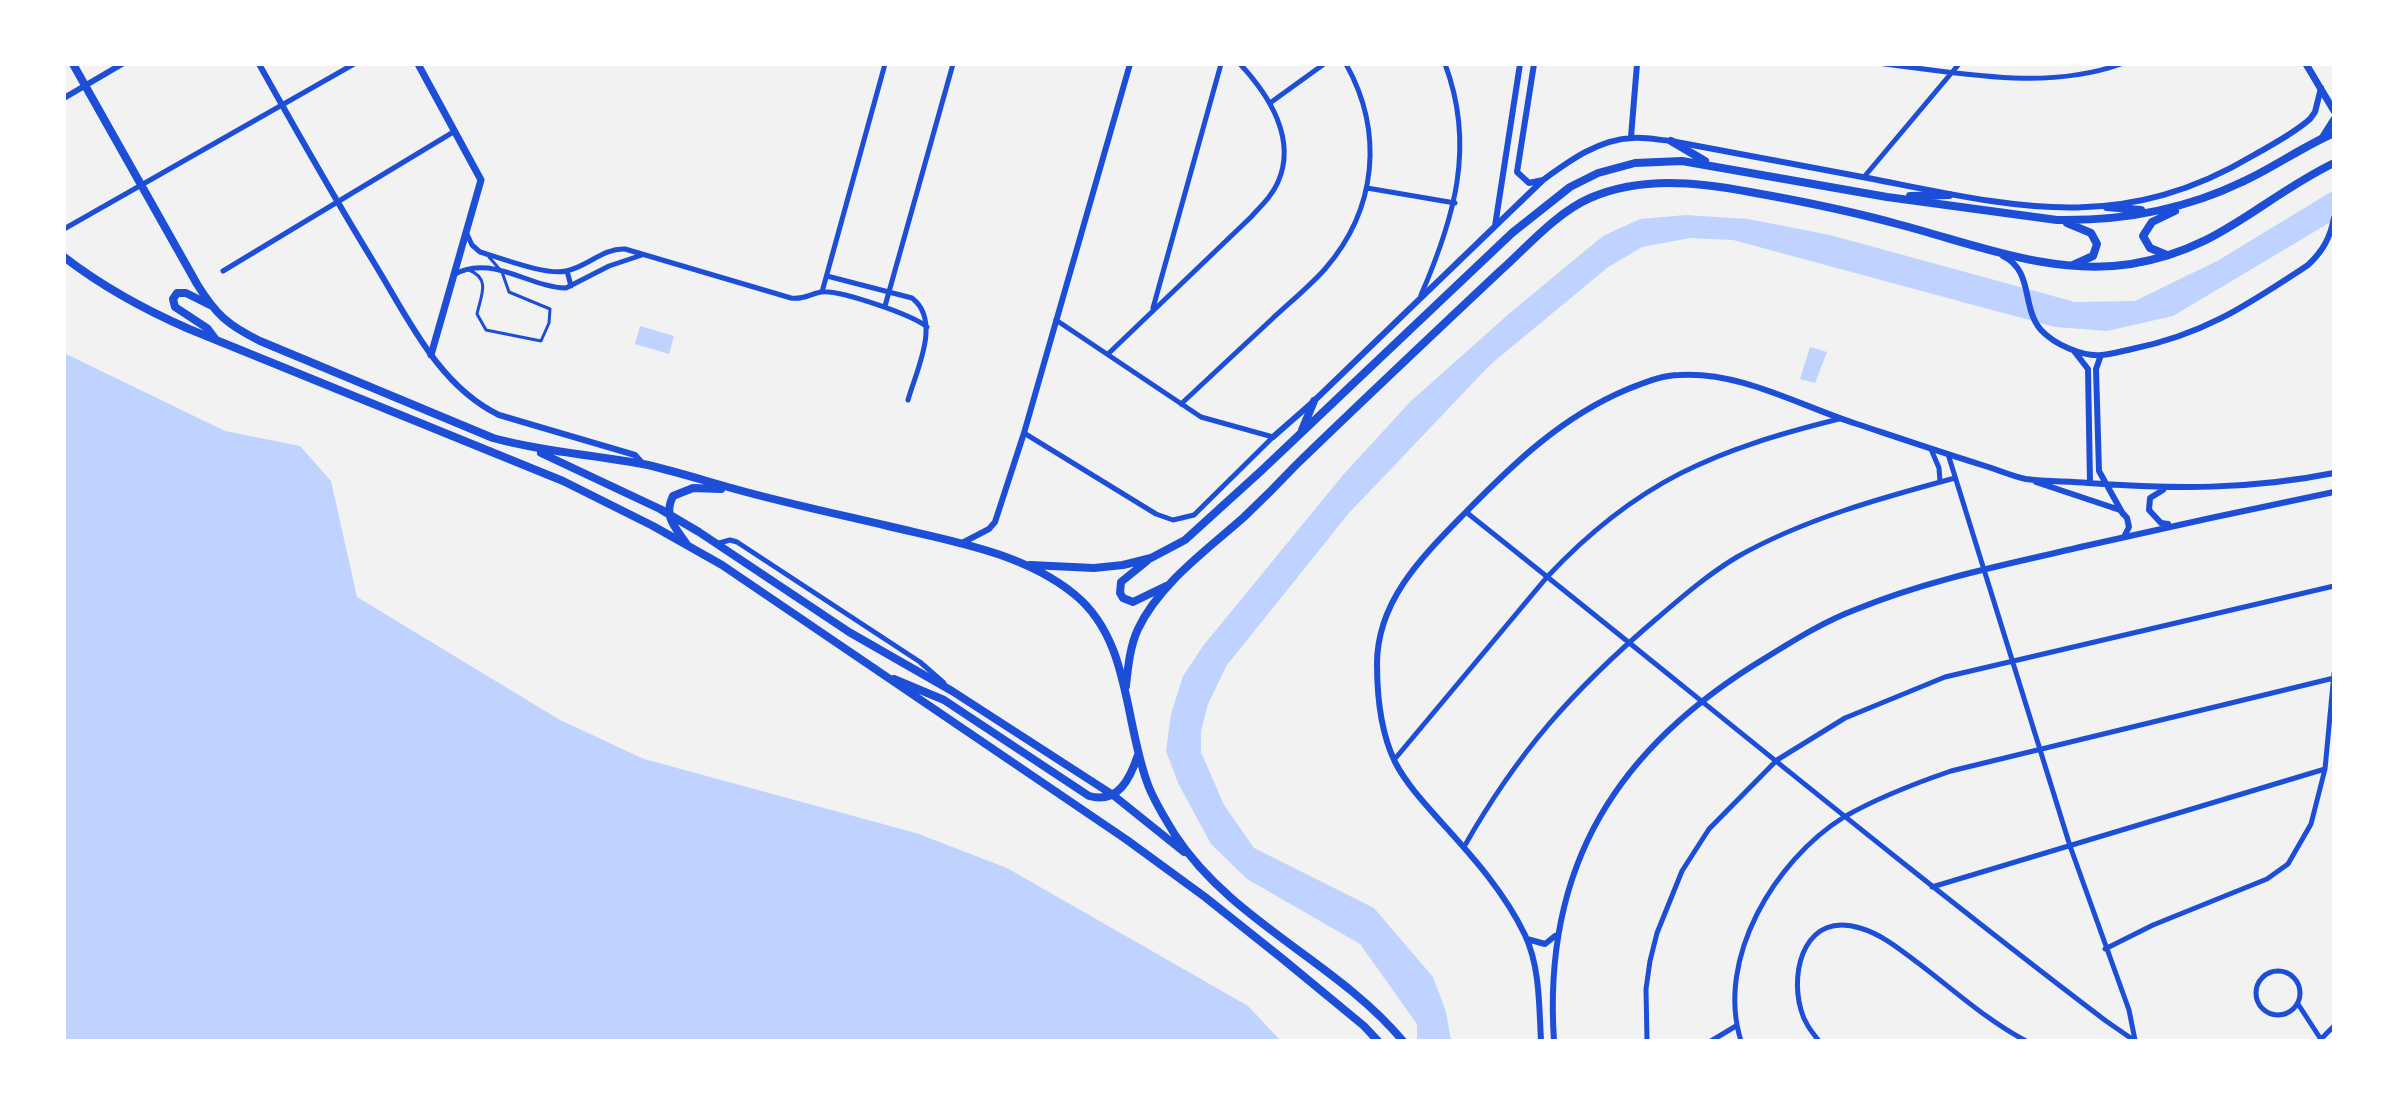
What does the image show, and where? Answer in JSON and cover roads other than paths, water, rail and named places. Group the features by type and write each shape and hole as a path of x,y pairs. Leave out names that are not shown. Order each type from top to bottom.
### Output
{"main road":[{"path":"73,64 210,306 231,327 260,341 493,438 532,448 644,465 960,544 1026,564 1100,568 1151,558"},
{"path":"418,64 481,180 431,355"},
{"path":"2306,64 2334,111"},
{"path":"2321,139 2334,119"},
{"path":"2169,256 2150,248 2143,236 2146,229 2171,212 2241,183 2334,133"},
{"path":"1671,141 1709,164"},
{"path":"1174,581 1140,600 1127,601 1120,586 1151,558 1199,529 1512,233 1570,187 1598,173 1635,163 1682,161 1887,197 2057,220 2086,229 2096,238 2097,250 2093,256 2069,267"},
{"path":"1126,691 1136,633 1147,613 1174,581 1429,337 1541,234 1587,199 1638,185 1695,183 1826,206 2069,267 2131,264 2169,256 2218,236 2334,163"},
{"path":"1887,197 1949,195"},
{"path":"2057,220 2118,218 2205,198"},
{"path":"2107,207 2158,211"},
{"path":"64,257 136,305 563,481 722,565 1127,840 1205,897 1345,1010 1378,1041"},
{"path":"210,306 186,293 177,293 173,299 175,307 207,328 216,340"},
{"path":"1301,433 1314,401"},
{"path":"532,448 669,514 849,632 952,691 1113,795 1197,863 1224,891 1339,980 1403,1041"},
{"path":"687,545 674,528 669,514 673,496 684,489 737,490"},
{"path":"1026,564 1072,592 1091,610 1113,651 1126,691 1138,754 1155,801 1197,863"},
{"path":"880,673 944,700 1089,796 1105,798 1113,795 1130,777 1138,754"}],"street":[{"path":"64,98 122,64"},
{"path":"259,64 338,204 431,355 456,385 483,407 522,422 635,455 644,465"},
{"path":"64,229 354,64"},
{"path":"822,292 885,64"},
{"path":"885,306 953,64"},
{"path":"960,544 989,529 995,522 1024,433 1130,64"},
{"path":"1153,309 1221,64"},
{"path":"1108,354 1251,217 1278,182 1285,147 1282,129 1270,103 1240,64"},
{"path":"1270,103 1324,64"},
{"path":"1181,404 1323,271 1349,235 1367,188 1370,141 1369,119 1358,85 1346,64"},
{"path":"1420,298 1444,242 1458,179 1459,123 1445,64"},
{"path":"1495,227 1520,64"},
{"path":"1534,64 1517,172 1529,183 1543,180"},
{"path":"1631,137 1637,64"},
{"path":"1884,64 2048,79 2097,72 2121,64"},
{"path":"1864,177 1959,64"},
{"path":"1024,433 1156,514 1173,520 1194,515 1543,180 1586,151 1631,137 1671,141 1949,195 2042,208 2107,207 2176,192 2227,171 2310,119 2321,88"},
{"path":"223,271 455,131"},
{"path":"1367,188 1455,203"},
{"path":"1985,248 2016,265 2024,278 2034,318 2043,332 2071,349 2101,355 2174,340 2216,322 2308,265 2320,254 2334,218"},
{"path":"466,231 472,245 487,254 551,271 567,271 614,249 625,249 791,298 805,299 822,292 885,306 914,317 927,327"},
{"path":"453,275 480,266 559,288 571,286 609,266 643,254"},
{"path":"567,271 571,286"},
{"path":"827,276 912,298 918,303 927,327 908,400"},
{"path":"1056,320 1181,404 1212,421 1273,437"},
{"path":"2071,349 2088,369 2090,483"},
{"path":"2101,355 2096,369 2099,471 2129,527 2124,537"},
{"path":"1541,1041 1537,986 1527,939 1501,895 1464,847 1408,784 1394,760 1378,698 1379,638 1392,601 1411,569 1544,436 1578,413 1647,381 1678,374 1712,376 1749,385 1839,419 2120,510 2123,514"},
{"path":"1394,760 1547,577 1574,548 1606,521 1672,476 1713,456 1753,441 1839,419"},
{"path":"1930,448 1939,468 1940,482"},
{"path":"1948,454 2070,846 2129,1010 2135,1041"},
{"path":"2027,479 2167,488 2261,485 2334,473"},
{"path":"1464,847 1492,797 1525,752 1582,686 1706,576 1739,556 1815,522 1955,478"},
{"path":"2167,488 2150,498 2149,510 2161,523 2173,525"},
{"path":"1554,1041 1552,977 1557,934 1569,885 1596,823 1619,786 1651,745 1700,701 1813,629 1918,587 2173,525 2334,492"},
{"path":"1466,512 1931,887 2135,1041"},
{"path":"718,544 730,540 737,542 920,662 952,691"},
{"path":"1647,1041 1645,1015 1650,961 1657,933 1682,871 1709,829 1777,760 1864,709 1945,677 2334,586"},
{"path":"1741,1041 1736,1026 1737,981 1743,946 1754,918 1767,893 1790,866 1844,817 1926,780 2039,748 2334,677 2325,769 2311,824 2299,849 2279,873 2153,925 2105,949"},
{"path":"1931,887 2325,769"},
{"path":"1819,1041 1800,1008 1799,960 1806,945 1818,932 1831,926 1845,925 1877,935 1899,949 1987,1017 2026,1041"},
{"path":"1527,939 1545,944 1557,934"},
{"path":"2298,1004 2287,1014 2271,1015 2256,998 2258,983 2270,972 2292,975 2300,989 2298,1004 2322,1040 2334,1026"},
{"path":"1711,1041 1736,1026"}],"lane":[{"path":"466,269 483,279 477,314 486,330 541,341 549,323 550,309 514,295 502,272 487,254"}],"water":[{"path":"2334,190 2334,220 2173,316 2107,331 2055,327 1733,240 1690,238 1642,247 1607,268 1491,364 1349,513 1227,665 1208,704 1201,731 1201,752 1224,805 1254,848 1374,908 1433,977 1446,1012 1451,1041 1417,1041 1417,1024 1360,944 1247,879 1211,844 1178,783 1166,751 1171,714 1183,676 1203,646 1343,475 1410,402 1603,236 1640,219 1686,215 1748,219 1830,235 2075,302 2135,301 2219,260"},
{"path":"640,326 674,336 669,354 635,344"},
{"path":"1810,347 1827,352 1815,383 1800,379"},
{"path":"64,353 225,431 300,446 331,481 357,597 560,720 644,759 916,833 1007,868 1248,1006 1281,1041 64,1041"}]}
